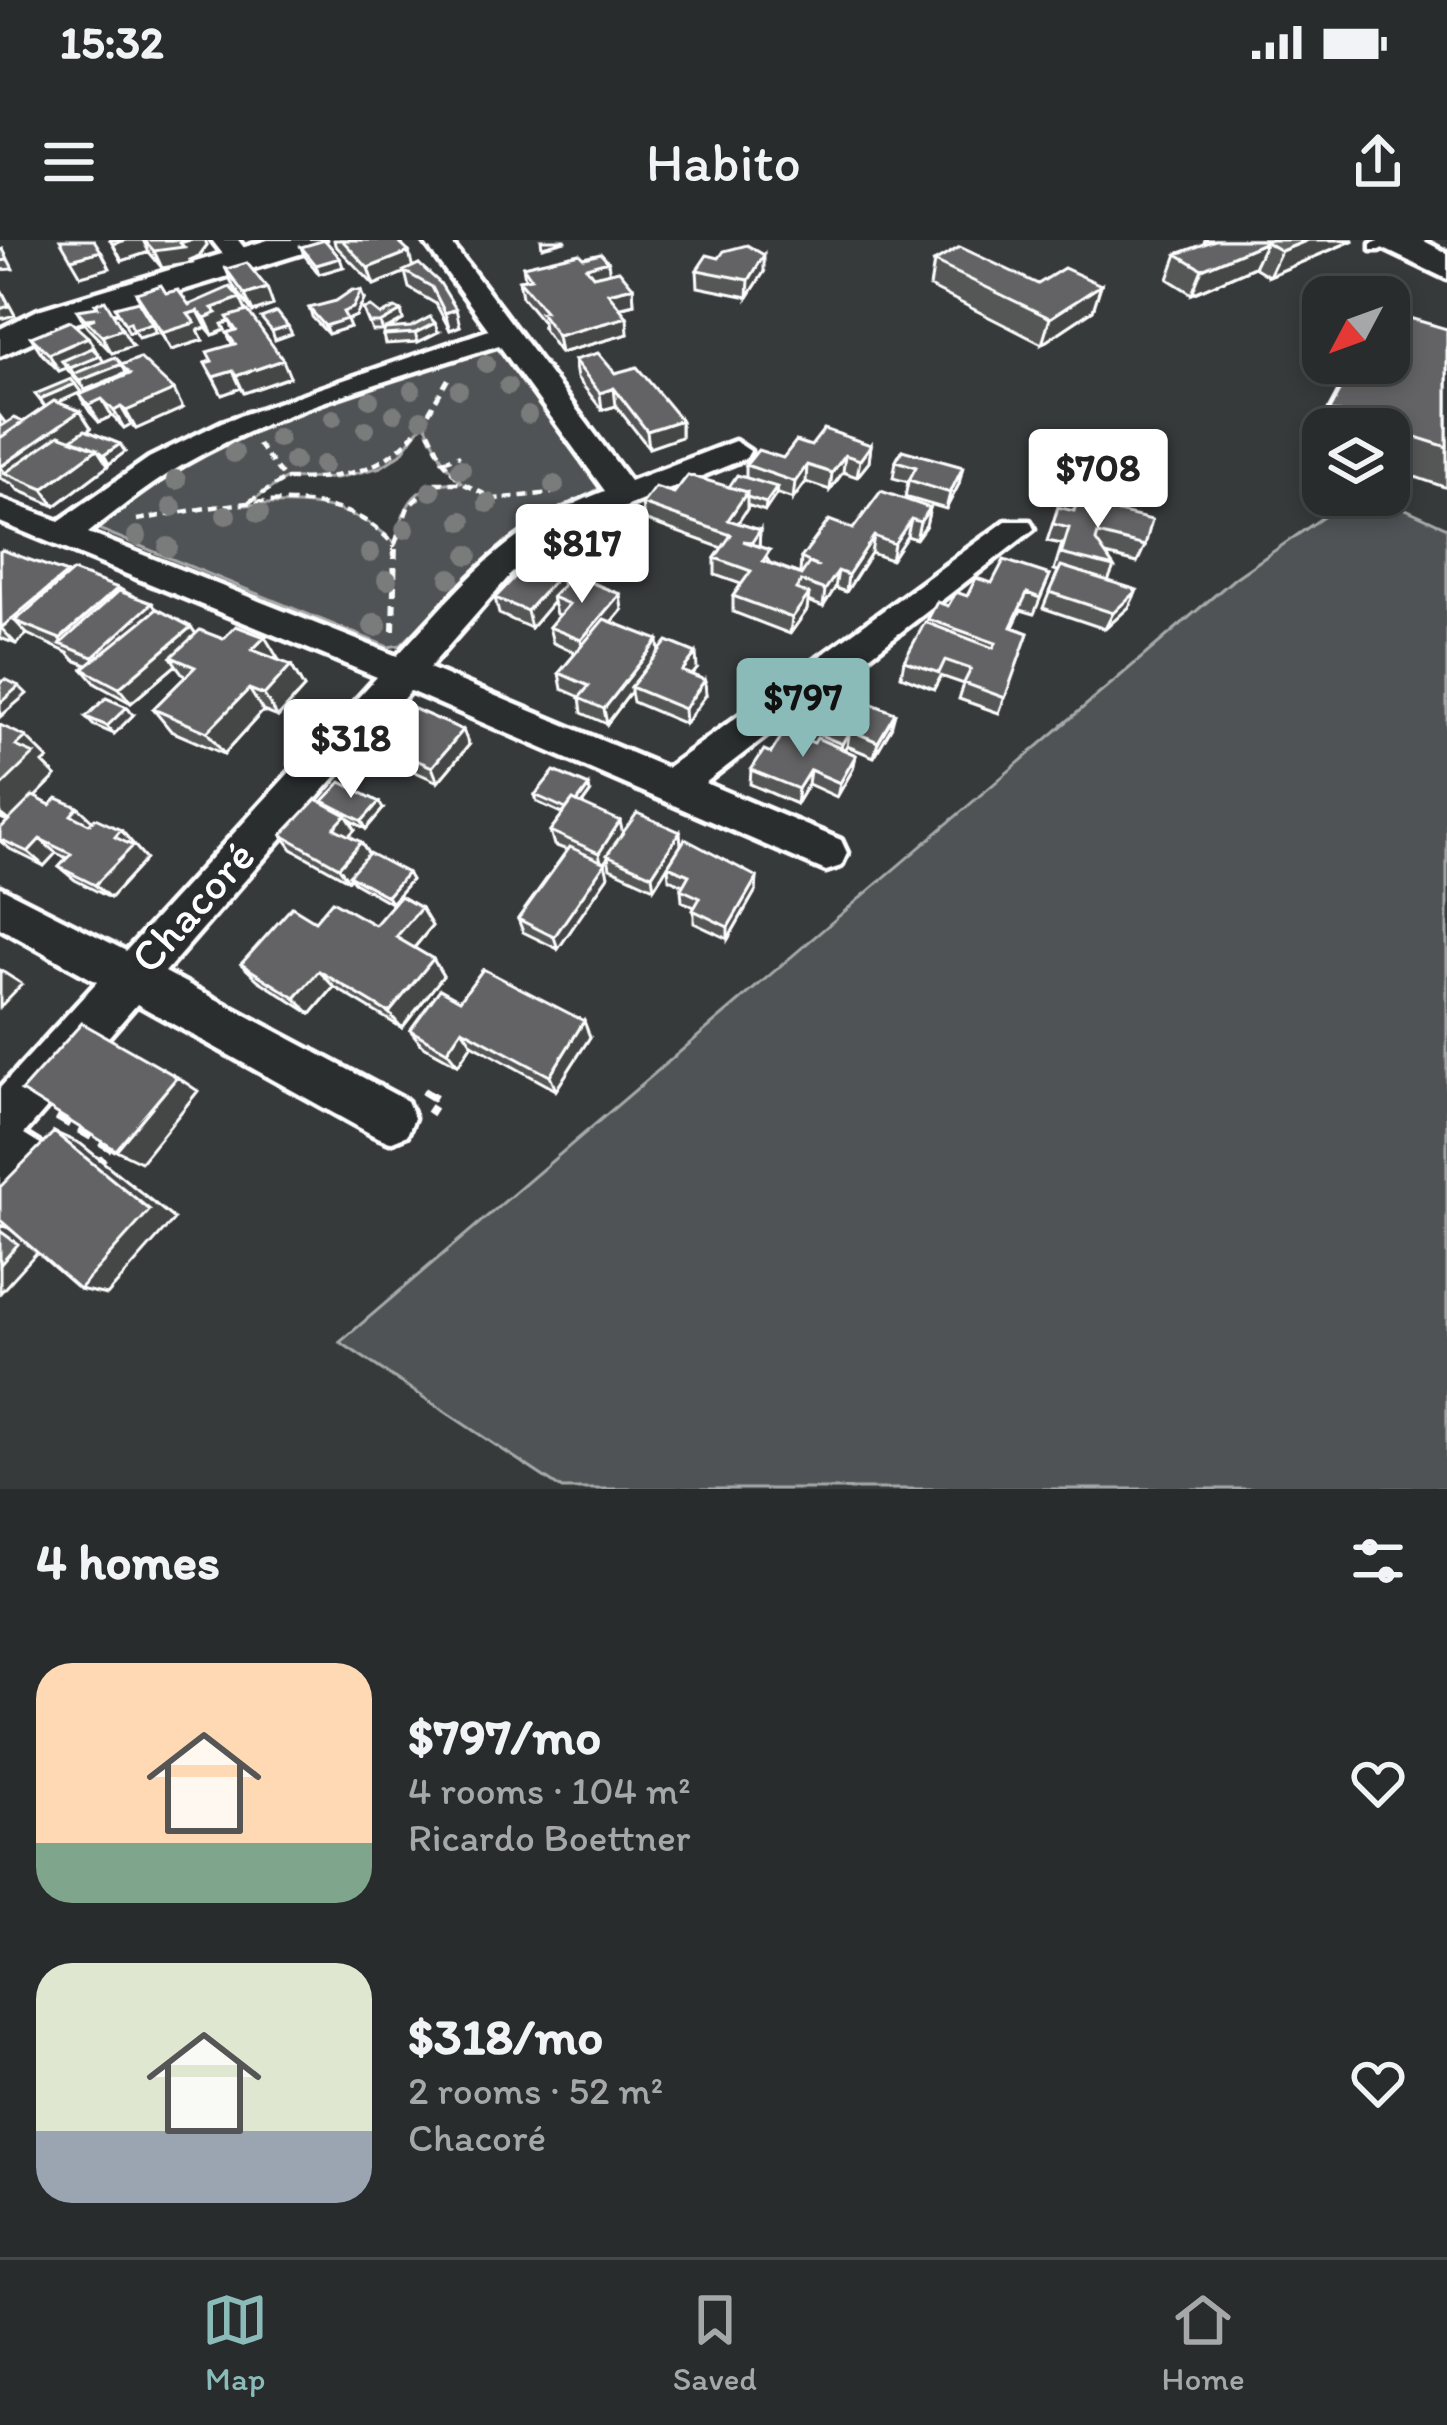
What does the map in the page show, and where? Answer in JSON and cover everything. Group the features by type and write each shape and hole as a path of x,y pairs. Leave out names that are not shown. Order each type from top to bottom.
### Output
{"street":[{"path":"0,344 52,318 232,249 306,240"},
{"path":"436,240 622,492"},
{"path":"1388,242 1445,264"},
{"path":"64,534 151,471 243,425 509,333"},
{"name":"Chacoré","path":"0,1124 397,656 540,532 622,492 735,451"},
{"path":"0,510 397,656 672,787 826,853"},
{"path":"672,787 1018,530"},
{"path":"0,905 390,1118"},
{"path":"0,1147 40,1173 0,1214"}],"path":[{"path":"240,506 276,489 285,479 353,476 401,454 456,364 449,352"},
{"path":"424,421 443,461 463,483 490,499 569,491"},
{"path":"243,425 285,479"},
{"path":"443,461 460,455"},
{"path":"397,656 395,544 401,512 410,499 442,481 463,483"},
{"path":"127,522 240,506 305,505 371,520 395,544"}],"shaded area":[{"path":"496,348 502,350 600,488 505,542 401,645 388,647 98,529 97,524 156,480 243,434","holes":["424,422 443,461 461,482 432,486 414,497 395,543 361,519 326,507 245,505 285,479 337,478 381,467 401,454"]},
{"path":"1410,511 1447,528 1447,1489 562,1489 340,1342 1235,578 1325,516 1410,516"}],"building":[{"path":"60,240 94,240 101,251 71,259"},
{"path":"144,240 190,240 180,243 184,247 154,251"},
{"path":"325,240 340,258 316,265 301,247"},
{"path":"342,240 396,240 409,252 368,268"},
{"path":"1215,240 1308,240 1281,251 1266,242 1202,269 1177,254"},
{"path":"747,245 764,255 749,280 697,270 707,255 719,258 724,251"},
{"path":"960,247 1038,284 1064,268 1101,285 1050,318 934,262"},
{"path":"579,253 583,257 601,253 608,261 586,267 593,276 619,270 633,287 608,293 627,317 557,336 540,312 545,311 519,280 531,278 523,266"},
{"path":"247,263 267,288 245,295 226,269"},
{"path":"419,264 440,283 456,309 445,313 432,287 404,271"},
{"path":"161,285 166,293 178,290 189,305 230,287 240,298 212,308 217,313 205,318 198,311 188,314 195,323 162,333 136,293"},
{"path":"352,290 361,291 353,308 343,312 347,319 325,326 309,308 336,301"},
{"path":"105,300 122,329 102,336 87,321 95,318 85,319 77,310 98,307 95,304"},
{"path":"138,301 152,324 133,330 115,307"},
{"path":"371,307 381,315 395,308 401,311 380,323 369,323 363,309"},
{"path":"248,311 283,360 236,376 233,371 213,377 205,363 212,361 207,352 235,344 227,333 236,330 227,317"},
{"path":"277,312 288,326 272,331 261,318"},
{"path":"430,317 435,323 415,333 383,335 385,329 411,327"},
{"path":"1410,318 1447,329 1447,447 1410,435 1410,408 1331,408 1344,384 1410,384"},
{"path":"70,321 88,337 49,354 31,337"},
{"path":"92,348 100,356 70,368 62,361"},
{"path":"598,353 615,373 637,367 681,420 647,431 614,388 600,393 574,360"},
{"path":"115,357 122,364 79,381 73,374"},
{"path":"140,358 174,390 126,411 121,407 114,411 102,399 89,405 79,395 130,374 121,365"},
{"path":"71,379 75,384 40,399 35,394"},
{"path":"54,401 80,411 0,467 0,438"},
{"path":"14,418 23,422 0,438 0,427"},
{"path":"824,429 871,445 860,460 845,455 832,473 807,465 795,482 746,465 758,450 783,458 796,441 811,446"},
{"path":"85,430 120,444 104,455 72,439"},
{"path":"59,435 97,449 43,489 5,473"},
{"path":"902,450 963,467 950,493 909,480 916,467 896,461"},
{"path":"688,475 747,492 728,520 760,530 752,542 743,541 770,550 763,561 801,575 809,563 819,567 801,558 829,520 853,529 881,491 930,508 920,522 911,519 894,544 874,536 848,575 838,571 825,590 801,581 796,589 809,594 792,618 733,596 751,571 715,558 731,535 642,504 655,487 674,493"},
{"path":"737,475 777,487 766,503 729,487"},
{"path":"1077,502 1152,520 1145,546 1098,534 1096,541 1114,567 1061,554 1069,528 1053,524 1058,507 1074,511"},
{"path":"582,524 600,538 571,555 553,540"},
{"path":"0,552 67,573 1,628"},
{"path":"1004,560 1050,575 1040,598 1027,593 1011,627 1028,633 1005,698 964,683 971,669 945,660 939,673 904,661 925,622 993,648 996,643 928,619 937,602 948,606 956,592 967,596 976,578 992,583"},
{"path":"529,562 560,574 527,611 495,598"},
{"path":"1061,566 1137,590 1113,613 1049,592"},
{"path":"73,571 118,588 60,639 15,621"},
{"path":"572,575 620,594 581,640 549,627 569,604 552,597"},
{"path":"119,591 152,603 93,657 60,644"},
{"path":"157,609 191,627 119,688 83,669"},
{"path":"604,619 658,640 604,709 579,698 589,686 559,673"},
{"path":"236,626 265,637 252,650 291,665 264,695 249,689 207,732 153,709 195,667 171,657 200,630 223,639"},
{"path":"667,641 696,653 682,671 705,680 684,709 631,687"},
{"path":"5,679 19,686 0,703 0,684"},
{"path":"832,688 895,713 878,742 850,730 842,744 806,729"},
{"path":"106,698 127,707 107,726 86,717"},
{"path":"396,701 463,730 432,767 363,737"},
{"path":"0,725 26,737 16,746 34,754 0,787"},
{"path":"788,726 809,734 806,740 814,743 817,738 856,755 840,783 810,770 798,789 751,770 764,750 771,753"},
{"path":"554,771 589,786 566,809 535,795"},
{"path":"341,782 379,802 362,821 323,801"},
{"path":"33,796 50,805 57,798 78,807 71,815 89,824 95,818 121,830 115,837 133,846 95,885 59,867 71,854 40,839 28,852 0,839 0,829"},
{"path":"316,799 346,815 334,828 361,842 339,867 282,835"},
{"path":"573,800 620,821 599,853 550,831"},
{"path":"637,813 680,832 652,875 607,855"},
{"path":"685,839 757,877 728,927 693,910 700,898 681,889 689,875 668,866"},
{"path":"570,847 605,863 554,937 518,919"},
{"path":"369,853 407,873 387,896 349,875"},
{"path":"400,896 421,908 396,937 433,959 389,1013 319,971 295,998 241,964 292,907 315,921 332,901 375,925"},
{"path":"483,969 584,1021 550,1076 462,1029 447,1051 410,1030 440,989 460,1000"},
{"path":"82,1023 177,1077 116,1150 21,1091"},
{"path":"54,1132 150,1210 79,1289 0,1220 0,1187"},
{"path":"0,1231 18,1244 0,1265"}]}
